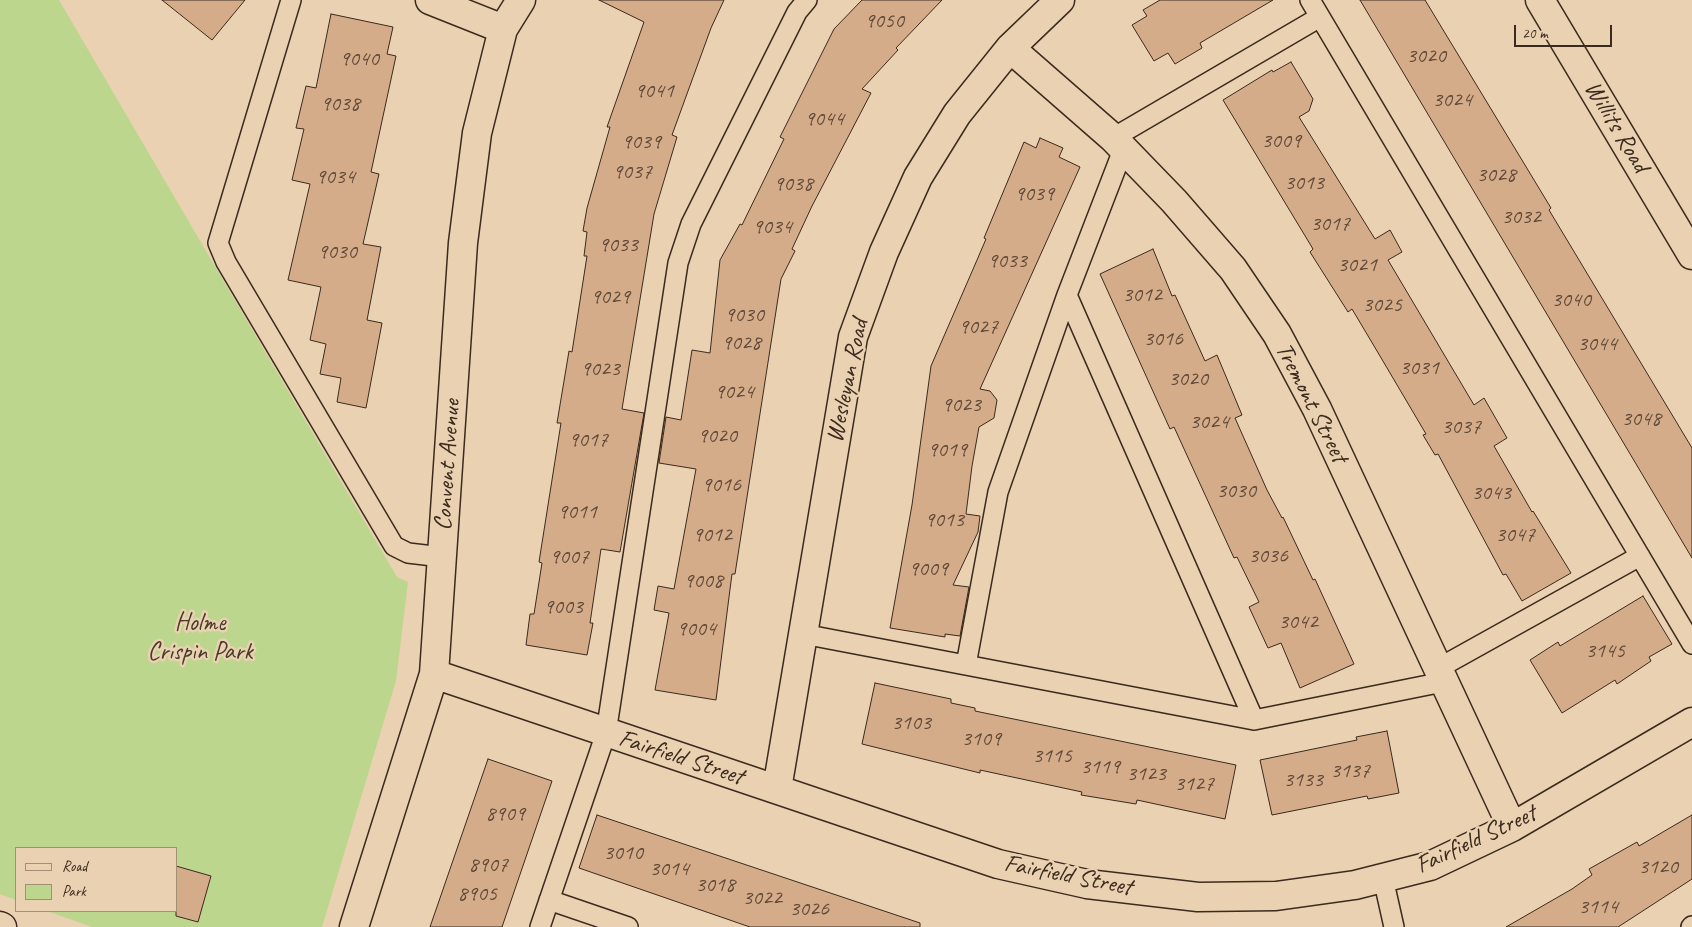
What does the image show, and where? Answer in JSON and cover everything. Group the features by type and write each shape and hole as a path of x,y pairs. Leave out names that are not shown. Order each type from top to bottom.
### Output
{"street":[{"path":"430,0 503,29"},
{"name":"Convent Avenue","path":"354,927 434,674 463,243 477,133 503,29 521,0"},
{"name":"Wesleyan Road","path":"777,789 853,337 884,252 918,177 957,114 1010,48 1060,0"},
{"name":"Willits Road","path":"1540,0 1692,255"},
{"name":"Tremont Street","path":"1010,48 1118,144 1174,201 1234,269 1277,334 1317,409 1512,827"},
{"name":"Fairfield Street","path":"434,674 998,864 1087,884 1198,898 1276,896 1355,885 1430,866 1512,827 1692,722"}],"lane":[{"path":"291,0 218,243 226,262 394,546 408,553 442,557"},
{"path":"540,927 606,733 678,263 692,224 797,12 807,0"},
{"path":"1310,0 1692,644"},
{"path":"966,665 998,492 1118,144 1320,17"},
{"path":"1067,295 1254,720"},
{"path":"803,634 1254,720 1440,675 1640,556"},
{"path":"1383,878 1394,927"},
{"path":"549,900 628,927"}],"green space":[{"name":"Holme Crispin Park","path":"0,0 59,0 397,577 408,582 396,681 322,927 92,927 50,912 178,912 178,847 15,847 15,900 0,894"}],"building":[{"path":"162,0 245,0 212,40"},
{"path":"599,0 724,0 711,28 672,135 677,137 654,214 622,409 644,413 620,552 601,549 590,623 593,623 587,655 526,645 530,614 534,614 542,563 539,562 561,423 557,423 569,351 572,352 587,256 584,256 587,232 583,231 587,208 610,127 607,127 644,22"},
{"path":"862,0 942,0 896,48 898,50 862,89 871,93 812,206 792,249 795,251 781,279 735,574 732,574 716,700 655,690 669,613 654,610 658,586 674,589 696,469 659,463 666,417 681,420 692,350 710,353 720,260 740,224 742,225 784,139 780,137 834,29"},
{"path":"1160,0 1273,0 1200,43 1202,48 1175,64 1168,53 1154,61 1132,25 1147,16 1143,10"},
{"path":"1360,0 1425,0 1551,208 1549,210 1692,448 1692,558"},
{"path":"331,14 393,27 387,54 396,56 371,172 379,174 363,244 381,247 367,320 382,323 366,408 337,402 341,378 320,374 326,344 310,340 321,287 288,280 310,184 292,180 304,129 296,128 306,86 316,88"},
{"path":"1291,62 1313,99 1309,111 1299,117 1375,239 1390,230 1402,252 1388,260 1474,405 1484,398 1507,438 1494,446 1532,512 1571,573 1522,601 1506,574 1503,575 1438,454 1435,455 1423,435 1426,434 1352,309 1348,312 1310,252 1313,249 1223,100 1272,70 1273,72"},
{"path":"1040,138 1063,148 1059,157 1080,167 980,389 990,391 997,400 994,418 979,427 972,466 966,514 980,516 978,532 953,585 969,587 960,636 945,634 945,637 890,628 912,505 931,366 986,239 984,238 1024,142 1036,148"},
{"path":"1153,249 1172,296 1175,295 1205,361 1217,355 1242,415 1235,418 1267,490 1283,517 1313,580 1315,579 1354,664 1300,688 1281,643 1268,648 1249,607 1259,602 1237,557 1234,558 1174,427 1170,429 1100,274"},
{"path":"1643,596 1672,644 1649,657 1651,661 1617,684 1615,680 1562,713 1530,660 1558,642 1560,646"},
{"path":"875,683 951,699 951,703 975,708 975,711 1236,765 1225,819 1137,800 1136,804 1081,795 1082,792 980,770 980,773 862,744"},
{"path":"1387,731 1399,793 1368,799 1367,796 1272,815 1260,760 1357,740 1356,737"},
{"path":"488,759 552,781 502,927 430,927"},
{"path":"597,815 920,923 920,927 750,927 579,868"},
{"path":"1692,815 1692,879 1618,927 1506,927 1572,889 1592,875 1589,869 1637,842 1639,846"},
{"path":"178,867 211,876 198,922 176,916 176,912 178,912"}]}
